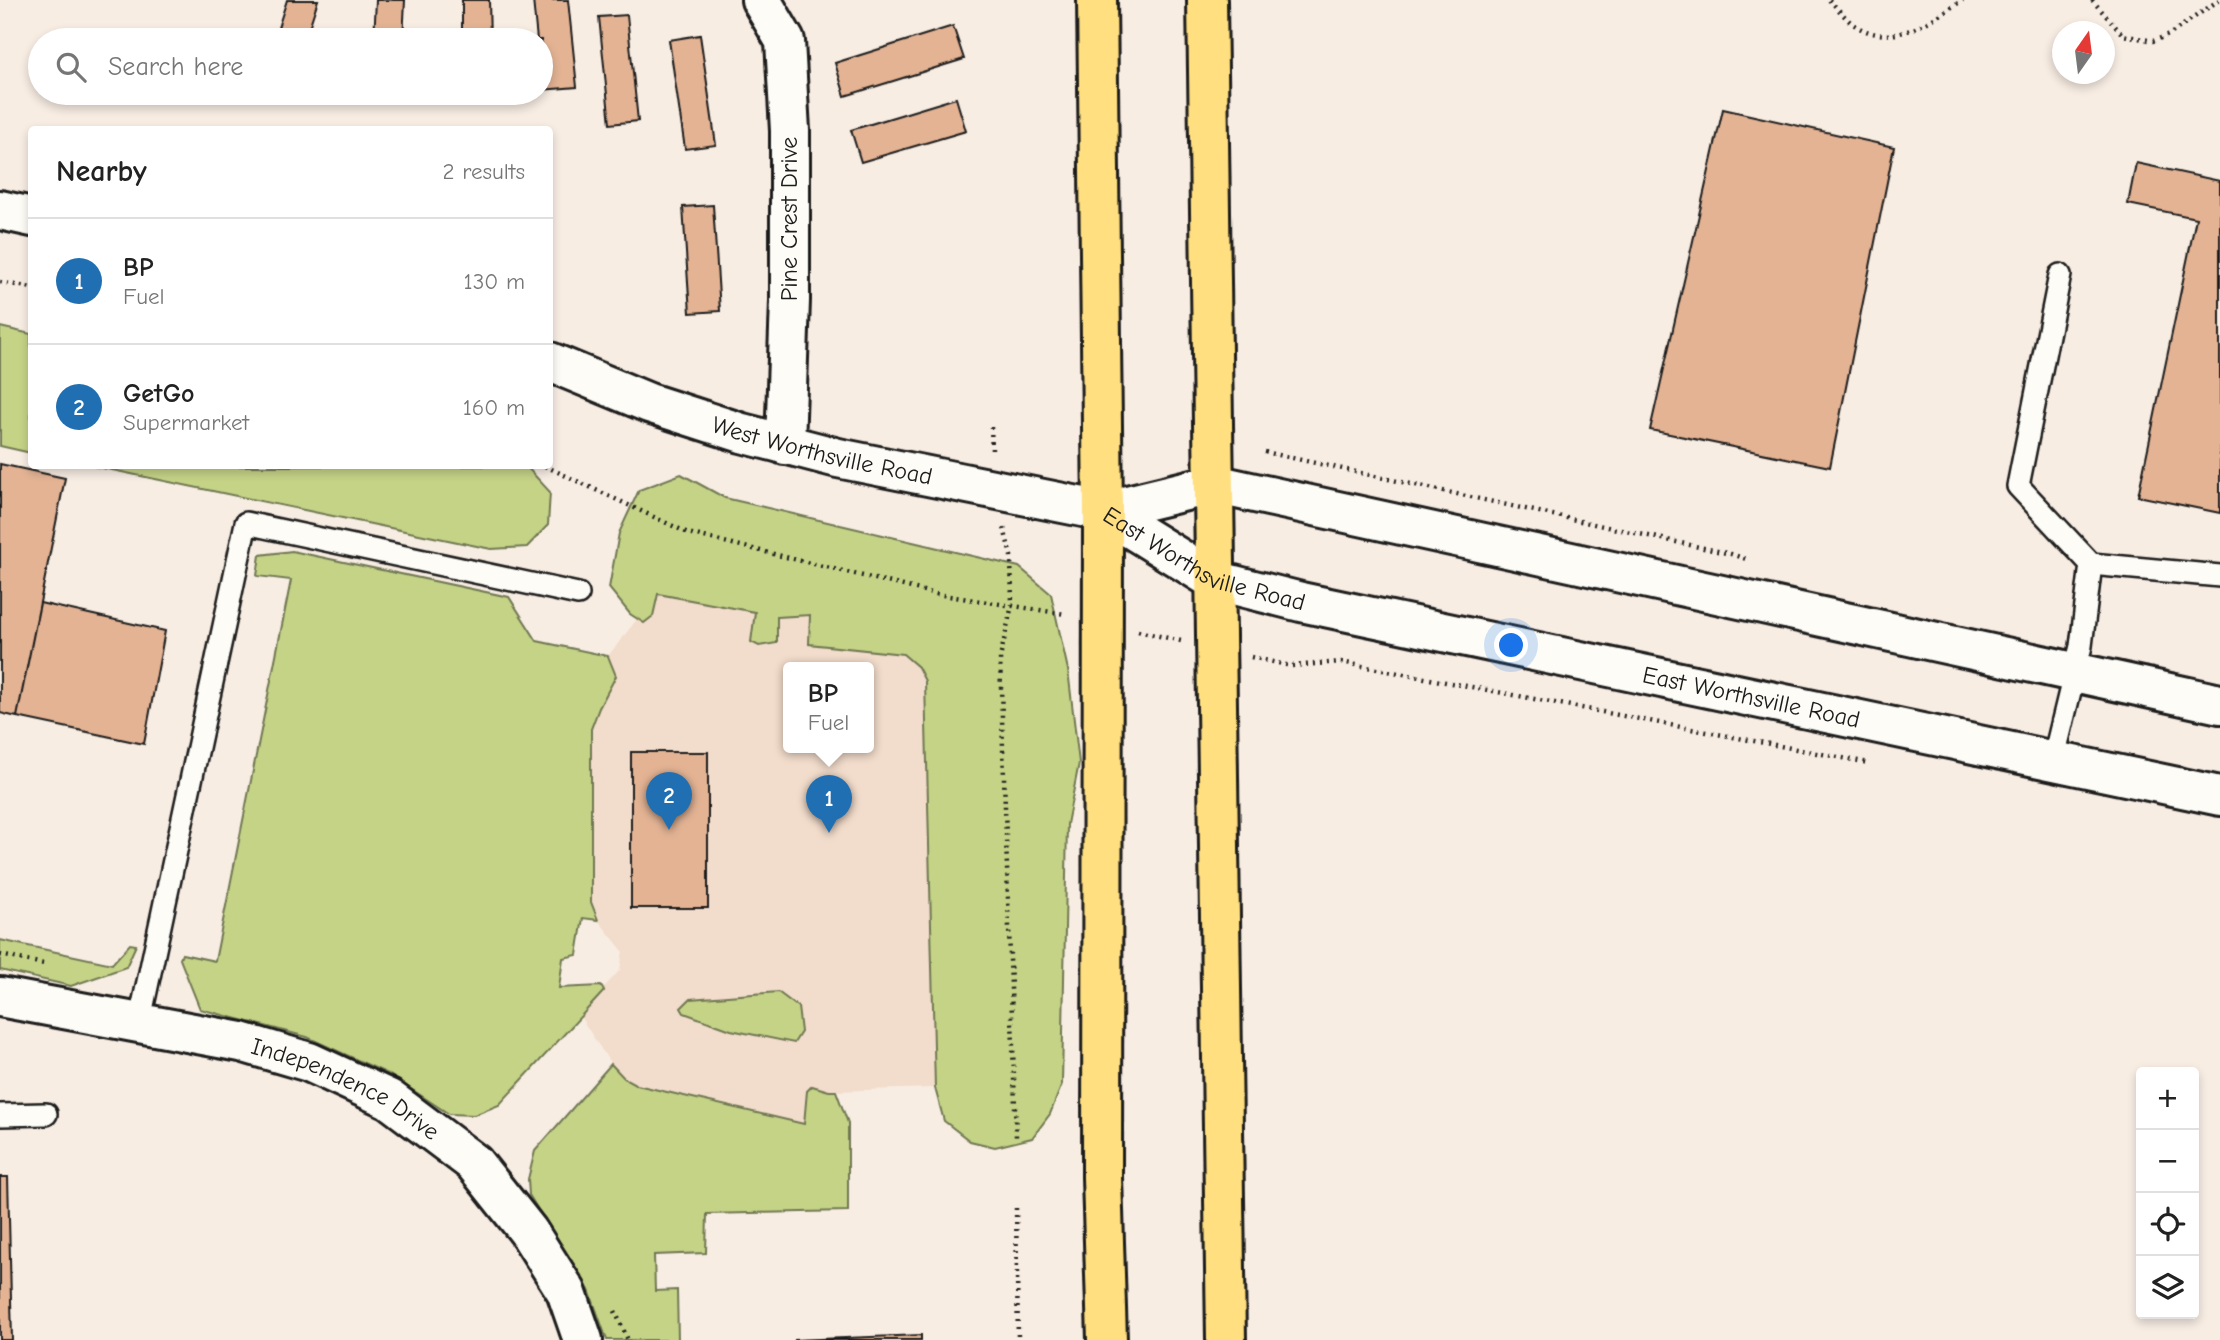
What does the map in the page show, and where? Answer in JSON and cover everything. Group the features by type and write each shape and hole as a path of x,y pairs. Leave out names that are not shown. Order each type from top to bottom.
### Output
{"main road":[{"name":"Pine Crest Drive","path":"761,0 785,41 790,131 790,300 785,445"},
{"path":"1097,0 1103,511 1102,1177 1107,1340"},
{"path":"1207,0 1226,1340"},
{"path":"0,210 28,216"},
{"name":"West Worthsville Road","path":"553,363 649,403 785,445 994,491 1103,511"},
{"name":"East Worthsville Road","path":"1103,511 1214,484 2220,704"},
{"name":"East Worthsville Road","path":"1103,511 1214,580 1314,605 2220,796"},
{"name":"Independence Drive","path":"0,997 241,1042 309,1062 389,1099 474,1163 528,1231 566,1291 583,1340"}],"lane":[{"path":"2060,275 2018,486 2091,564 2220,576"},
{"path":"139,1024 246,523 578,594"},
{"path":"2053,761 2081,646 2091,564"},
{"path":"0,1115 47,1114"}],"path":[{"path":"1829,0 1853,24 1886,37 1916,29 1963,0"},
{"path":"2092,0 2123,35 2152,41 2169,35 2219,0"},
{"path":"0,282 28,287"},
{"path":"991,427 994,491 1011,556 1012,605 1000,658 1016,1137"},
{"path":"551,469 688,533 936,594 1050,610 1291,666 1341,662 1877,765"},
{"path":"1016,1208 1018,1340"}],"shaded area":[{"path":"657,594 755,612 751,634 779,613 810,615 810,645 903,654 921,670 925,681 935,1088 829,1091 812,1086 807,1091 804,1124 637,1085 624,1078 611,1064 579,1015 620,970 623,951 598,920 591,902 591,729 616,676 608,656"}],"green space":[{"path":"0,327 28,333 28,452 0,446"},
{"path":"107,469 529,469 550,492 548,525 527,547 491,549"},
{"path":"681,474 725,498 1019,567 1051,594 1068,670 1079,763 1067,824 1062,1084 1050,1114 1032,1138 995,1147 970,1141 944,1121 935,1088 925,681 918,667 903,654 809,644 810,615 777,617 777,643 759,646 751,642 755,612 658,594 653,616 644,623 630,614 609,588 619,533 639,490"},
{"path":"292,551 509,597 537,641 608,656 616,676 591,729 591,902 598,920 583,918 577,955 563,958 559,988 601,986 604,991 499,1105 474,1115 449,1114 388,1074 307,1037 200,1009 180,959 182,954 215,961 291,580 257,576 260,555"},
{"path":"0,940 112,964 130,944 136,945 126,967 71,986 0,970"},
{"path":"778,992 798,1007 801,1032 794,1043 731,1030 684,1013 681,1008 690,999"},
{"path":"611,1064 624,1078 637,1085 804,1124 807,1091 812,1086 836,1091 848,1123 848,1211 707,1214 706,1253 654,1255 655,1291 677,1290 678,1340 607,1340 589,1290 529,1195 528,1179 535,1151"}],"building":[{"path":"287,0 318,0 309,28 278,28"},
{"path":"376,0 405,0 404,28 375,28"},
{"path":"462,0 489,0 490,28 462,28"},
{"path":"533,0 568,0 577,87 553,89 553,28 536,28"},
{"path":"627,15 638,121 610,124 599,17"},
{"path":"953,26 964,59 845,96 835,63"},
{"path":"700,35 716,145 685,149 669,40"},
{"path":"956,98 966,131 861,162 851,130"},
{"path":"1723,109 1894,147 1830,467 1650,430"},
{"path":"2136,163 2220,181 2220,513 2138,496 2196,218 2128,204"},
{"path":"713,205 720,311 690,313 683,207"},
{"path":"0,464 65,478 17,717 0,713"},
{"path":"40,603 165,631 144,744 17,717"},
{"path":"631,752 708,752 708,908 631,908"},
{"path":"0,1177 8,1177 12,1340 0,1340"},
{"path":"921,1335 921,1340 794,1340"}],"place":[{"name":"GetGo","path":"669,830"},
{"name":"BP","path":"829,833"}]}
